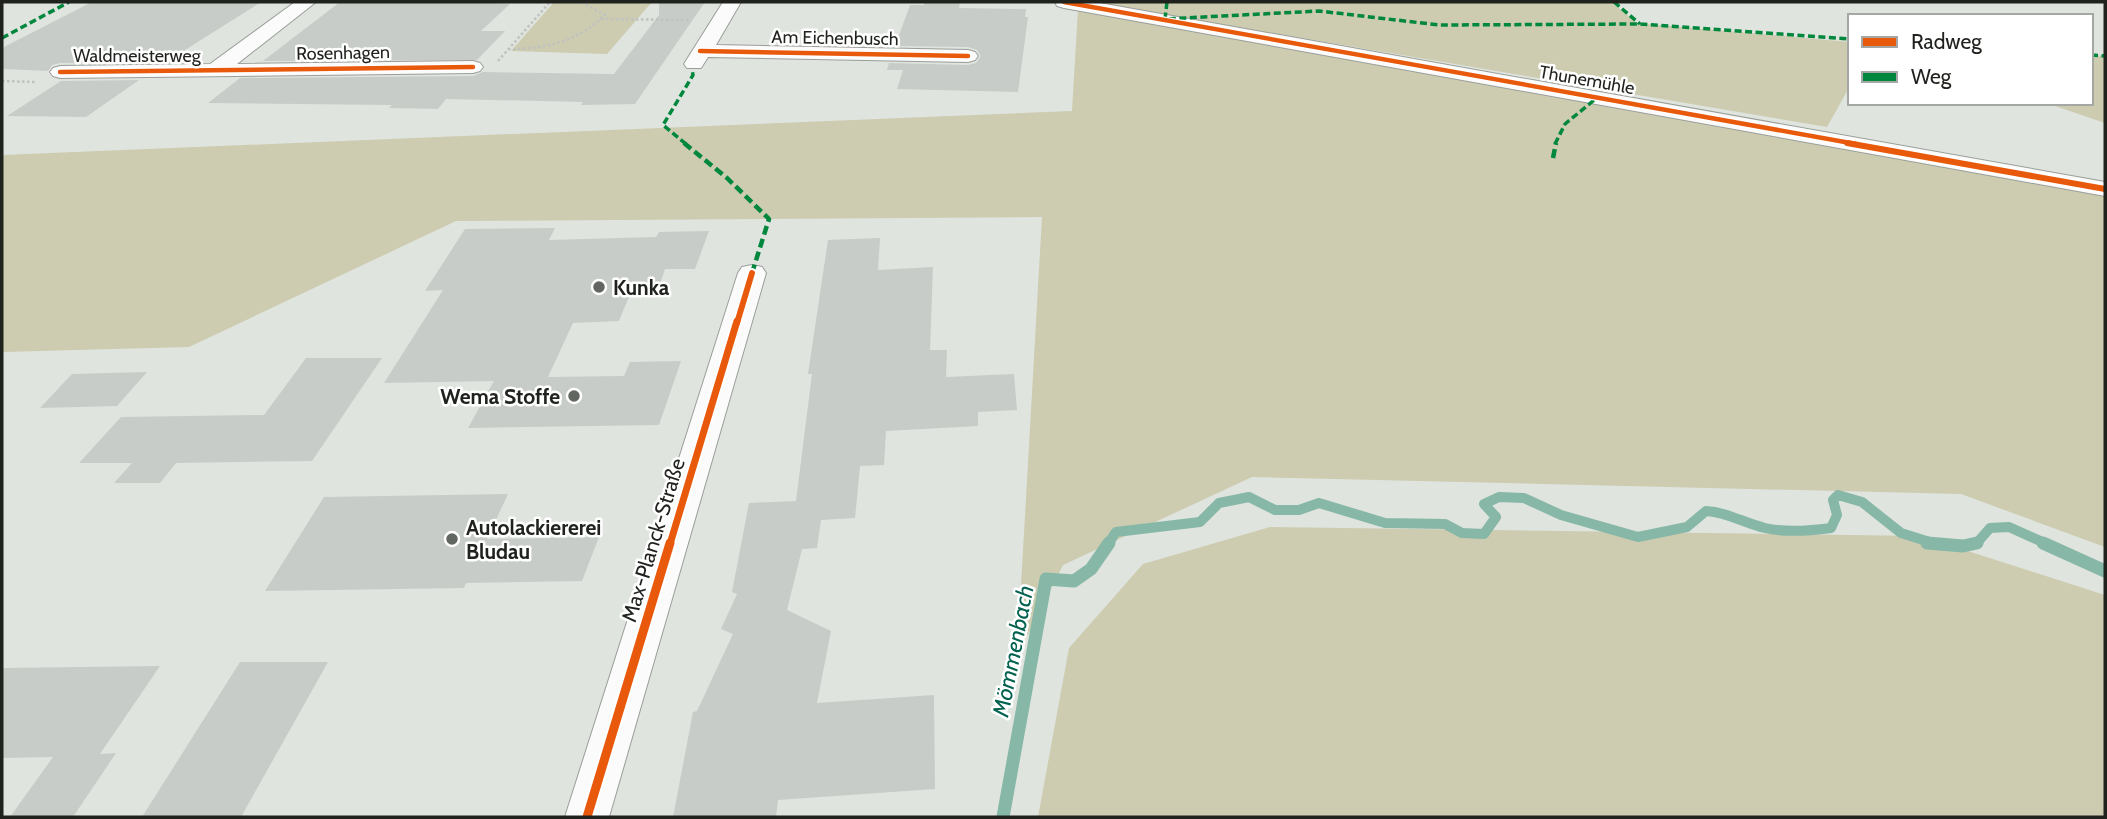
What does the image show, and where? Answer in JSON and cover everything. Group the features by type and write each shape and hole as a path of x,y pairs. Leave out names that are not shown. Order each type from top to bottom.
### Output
{"street":[{"name":"Rosenhagen","path":"214,71 307,2"},
{"name":"Am Eichenbusch","path":"732,2 696,60 968,56"},
{"name":"Thunemühle","path":"1064,2 2105,190"},
{"name":"Rosenhagen","path":"214,71 473,67"},
{"name":"Waldmeisterweg","path":"60,72 214,71"},
{"name":"Max-Planck-Straße","path":"587,817 752,273"}],"path":[{"path":"473,67 496,62 550,2"},
{"path":"508,49 538,50 587,34 605,15 581,2"},
{"path":"601,19 723,20"}],"green space":[{"path":"554,2 652,2 607,54 511,51"},
{"path":"1089,2 1611,2 1637,23 1848,42 1848,90 1827,127"},
{"path":"1078,9 2105,193 2105,547 1961,494 1252,477 1063,565 1017,656 1042,217 456,221 189,347 2,352 2,155 1072,111"},
{"path":"2093,55 2105,56 2105,123 2052,105 2093,105"},
{"path":"1270,527 1921,536 2105,595 2105,817 1038,817 1069,648 1143,564"}],"building":[{"path":"92,2 261,2 166,62 60,63 52,65 48,71 2,69 2,48"},
{"path":"340,2 510,4 481,31 505,31 477,60 263,61"},
{"path":"659,2 705,2 635,104 581,105 583,102 446,99 438,109 389,108 392,105 208,103 240,78 473,76 483,72 614,74 659,15"},
{"path":"924,2 960,2 959,8 1026,9 1025,17 1028,17 1018,92 897,89 903,70 887,70 889,63 968,65 976,63 981,56 977,50 968,47 895,46 910,5 924,5"},
{"path":"139,80 86,117 7,116 61,81"},
{"path":"555,228 549,240 656,237 659,232 709,231 695,269 665,269 659,287 633,287 619,321 573,323 548,377 624,376 630,362 681,361 659,425 468,428 494,381 384,383 443,290 425,291 465,229"},
{"path":"880,238 878,270 933,267 930,350 947,350 946,377 1014,374 1017,410 978,412 978,426 886,431 884,465 860,466 855,518 821,520 817,548 802,549 787,610 831,631 817,703 934,695 935,789 778,800 776,817 673,817 693,712 697,711 733,634 721,629 737,594 732,592 749,503 796,501 812,374 808,374 828,240"},
{"path":"306,358 382,358 312,461 176,463 160,483 114,483 132,463 79,463 121,417 264,415"},
{"path":"147,372 117,406 40,408 72,374"},
{"path":"508,494 487,539 599,537 582,581 466,583 464,588 265,591 324,497"},
{"path":"240,662 328,662 241,817 142,817"},
{"path":"160,666 100,754 116,753 73,817 10,817 53,757 2,758 2,668"}],"waterway":[{"name":"Mömmenbach","path":"1108,544 1116,532 1200,522 1219,503 1249,497 1275,510 1299,510 1319,503 1385,523 1445,524 1462,533 1484,534 1496,517 1484,504 1499,497 1524,498 1561,515 1638,537 1687,527 1706,511 1721,513 1773,530 1831,528 1837,515 1833,500 1838,495 1862,502 1901,533 1935,544"},
{"name":"Mömmenbach","path":"1977,543 1990,528 2009,527 2047,544"},
{"name":"Mömmenbach","path":"1003,817 1046,579 1074,581 1091,569 1109,543"},
{"name":"Mömmenbach","path":"1927,543 1935,544"},
{"name":"Mömmenbach","path":"1935,544 1963,546 1977,543"},
{"name":"Mömmenbach","path":"2043,543 2105,571"}],"marked path":[{"path":"2,38 69,2"},
{"path":"1167,2 1165,19 1319,11 1439,25 1640,24 1848,39"},
{"path":"1614,2 1640,24"},
{"path":"2093,55 2105,56"},
{"path":"692,69 693,75 663,125 727,178 769,219 752,273"},
{"path":"1553,158 1560,131 1577,112 1593,101 1593,97"}],"cycle path":[{"path":"1064,2 2105,189"},
{"path":"700,51 968,56"},
{"path":"60,72 473,67"},
{"path":"587,817 752,273"}],"place":[{"name":"Kunka","path":"599,287"},
{"name":"Wema Stoffe","path":"574,396"},
{"name":"Autolackiererei Bludau","path":"452,539"}]}
